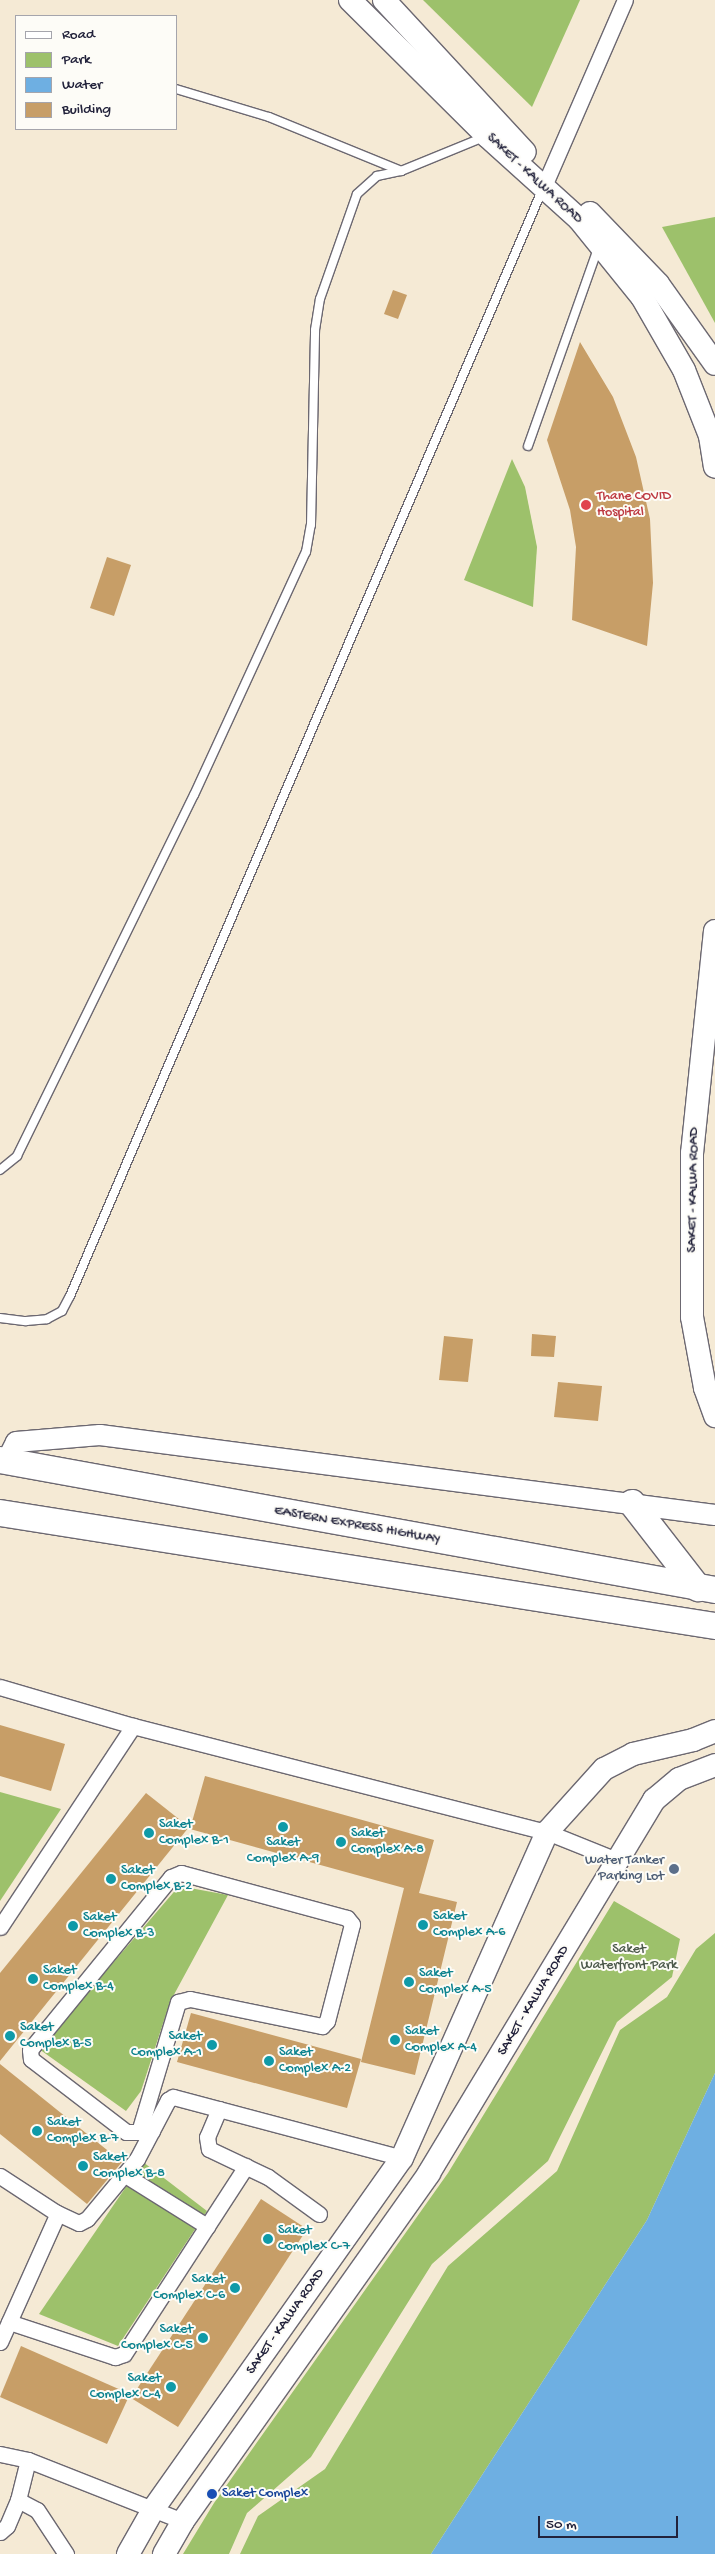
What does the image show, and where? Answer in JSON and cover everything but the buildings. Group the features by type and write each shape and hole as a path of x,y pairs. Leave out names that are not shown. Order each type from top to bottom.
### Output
{"highway":[{"name":"EASTERN EXPRESS HIGHWAY","path":"3,1461 709,1589"},
{"path":"632,1503 709,1589"},
{"path":"0,1513 711,1626"}],"main road":[{"name":"SAKET - KALWA ROAD","path":"350,0 546,181 579,219 658,284 713,360"},
{"name":"SAKET - KALWA ROAD","path":"384,0 493,131"},
{"name":"SAKET - KALWA ROAD","path":"606,240 642,297 684,370 710,436 715,467"},
{"path":"684,370 713,360"},
{"name":"SAKET - KALWA ROAD","path":"715,931 692,1153 692,1317 705,1388 715,1416"},
{"name":"SAKET - KALWA ROAD","path":"128,2554 154,2508 402,2158 547,1832 604,1769 633,1754 693,1740 715,1731"},
{"name":"SAKET - KALWA ROAD","path":"164,2554 182,2521 429,2173 619,1861 654,1800 679,1779 715,1765"}],"street":[{"path":"546,181 625,0"},
{"path":"3,1461 16,1442 100,1435 715,1515"},
{"path":"0,1687 133,1726 547,1832 619,1861"},
{"path":"0,1927 133,1726"},
{"path":"0,2176 58,2213 79,2223 88,2219 137,2159 145,2132 178,2002 190,1999 322,2026 327,2021 352,1924 347,1918 181,1872 171,1877 30,2050 31,2059 126,2132 145,2132"},
{"path":"145,2132 168,2100 173,2097 402,2158"},
{"path":"219,2109 206,2137 209,2149 268,2177 319,2214"},
{"path":"9,2322 115,2357 124,2354 246,2166"},
{"path":"125,2175 206,2226"},
{"path":"0,2342 58,2213"},
{"path":"0,2454 28,2460 154,2508 182,2521"},
{"path":"0,2532 7,2526 18,2500 28,2460"},
{"path":"18,2500 37,2510 66,2554"}],"lane":[{"path":"178,90 269,117 401,171"},
{"path":"0,1170 17,1156 194,795 306,552 311,525 315,330 320,299 357,194 377,176 401,171 493,131"},
{"path":"0,1318 26,1321 47,1318 62,1311 70,1296 546,181"},
{"path":"528,446 606,240"}],"green space":[{"path":"423,0 580,0 532,107"},
{"path":"715,217 715,323 662,227"},
{"path":"512,459 525,487 537,547 533,607 464,580"},
{"path":"0,1792 61,1809 0,1901"},
{"path":"179,1886 228,1895 170,2002 141,2091 126,2111 39,2049"},
{"name":"Saket Waterfront Park","path":"614,1901 680,1939 672,1977 617,2022 548,2161 432,2264 311,2457 247,2513 229,2554 183,2554 214,2503 448,2173"},
{"path":"715,1933 715,2073 647,2220 431,2554 240,2554 258,2516 325,2469 448,2266 557,2171 620,2030 667,1997 696,1949"},
{"path":"143,2162 207,2211 118,2346 39,2314"}],"water":[{"path":"715,2073 715,2554 431,2554 647,2220"}],"place":[{"name":"Thane COVID Hospital","path":"586,505"},
{"name":"Saket Complex A-9","path":"283,1827"},
{"name":"Saket Complex B-1","path":"149,1833"},
{"name":"Saket Complex A-8","path":"341,1842"},
{"name":"Water Tanker Parking Lot","path":"674,1869"},
{"name":"Saket Complex B-2","path":"111,1879"},
{"name":"Saket Complex A-6","path":"423,1925"},
{"name":"Saket Complex B-3","path":"73,1926"},
{"name":"Saket Complex B-4","path":"33,1979"},
{"name":"Saket Complex A-5","path":"409,1982"},
{"name":"Saket Complex B-5","path":"10,2036"},
{"name":"Saket Complex A-4","path":"395,2040"},
{"name":"Saket Complex A-1","path":"212,2045"},
{"name":"Saket Complex A-2","path":"269,2061"},
{"name":"Saket Complex B-7","path":"37,2131"},
{"name":"Saket Complex B-8","path":"83,2166"},
{"name":"Saket Complex C-7","path":"268,2239"},
{"name":"Saket Complex C-6","path":"235,2288"},
{"name":"Saket Complex C-5","path":"203,2338"},
{"name":"Saket Complex C-4","path":"171,2387"},
{"name":"Saket Complex","path":"212,2494"}]}
